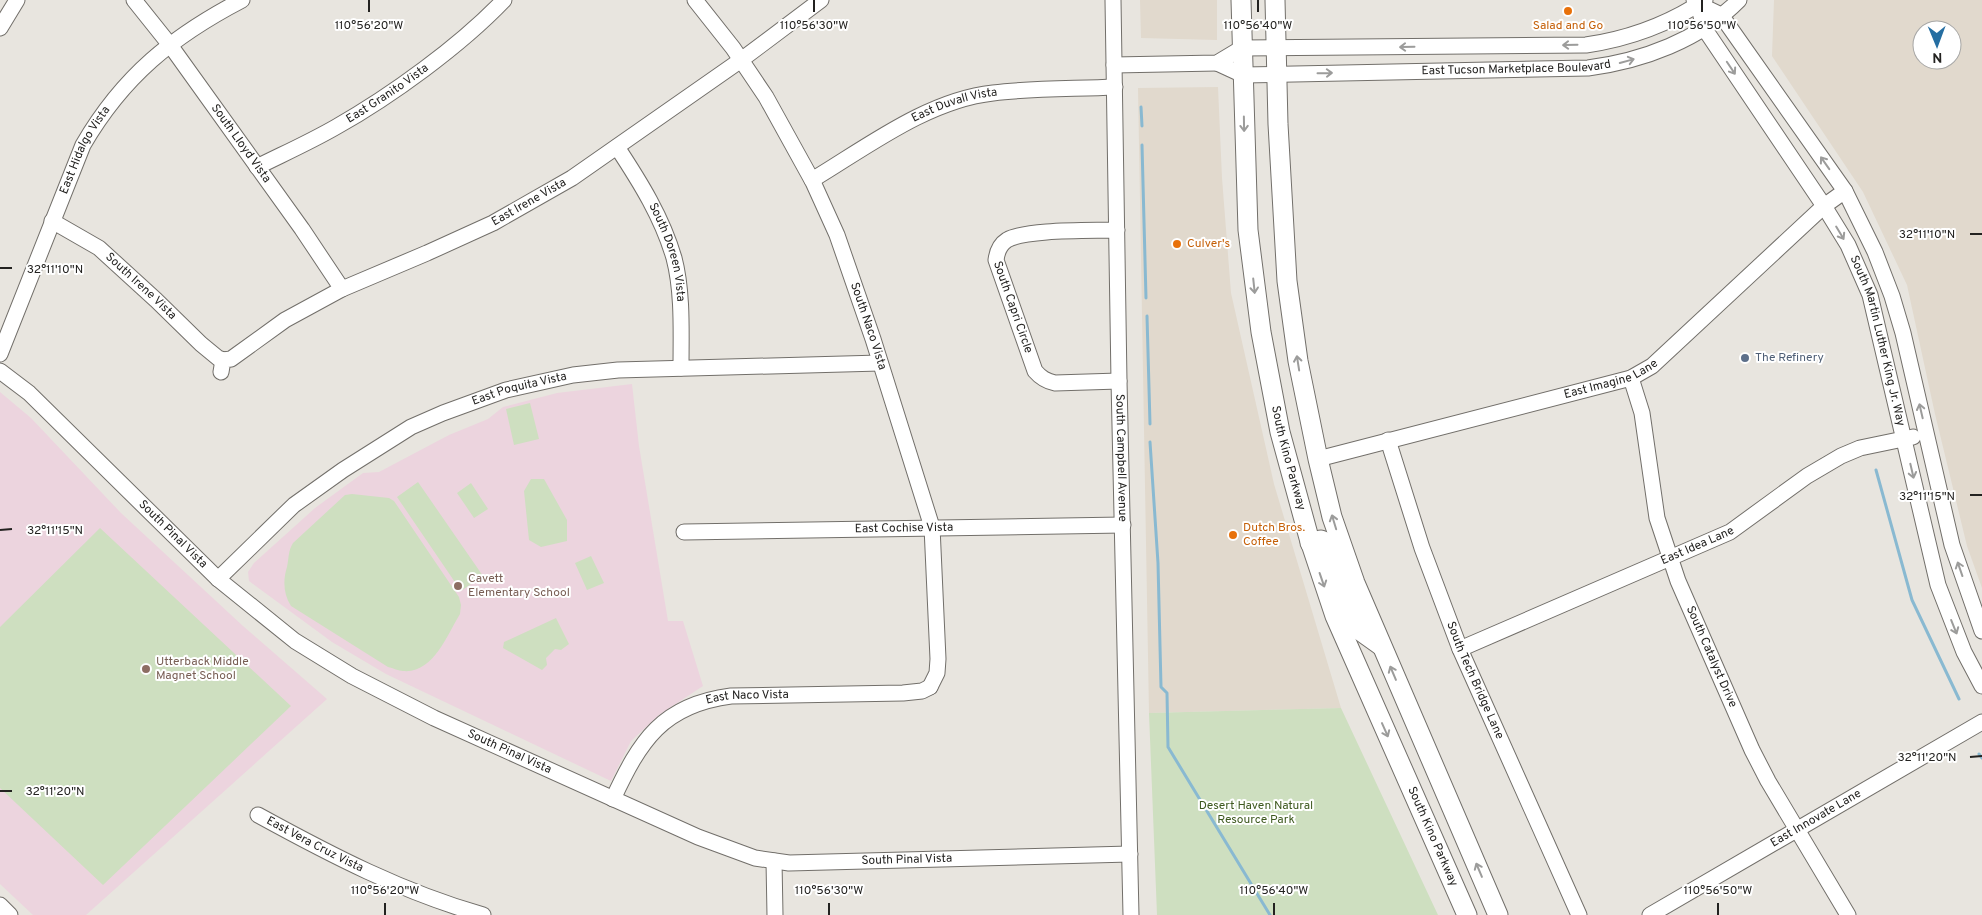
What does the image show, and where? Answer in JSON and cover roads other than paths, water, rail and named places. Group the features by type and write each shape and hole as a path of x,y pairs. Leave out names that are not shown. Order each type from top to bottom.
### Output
{"main road":[{"name":"South Kino Parkway","path":"1241,0 1248,230 1258,317 1280,432 1310,543 1335,616 1468,915"},
{"path":"1276,0 1276,74 1281,192 1288,291 1302,387 1318,460 1342,550 1381,646 1498,915"},
{"path":"1310,543 1321,540 1326,542 1359,630 1381,646"}],"street":[{"path":"0,28 17,0"},
{"name":"South Lloyd Vista","path":"134,0 170,45 342,289"},
{"name":"East Hidalgo Vista","path":"0,354 83,145 94,126 142,68 187,32 242,0"},
{"name":"East Granito Vista","path":"257,167 335,128 387,94 455,44 504,0"},
{"name":"South Naco Vista","path":"695,0 741,60 766,97 812,180 837,235 932,527 938,659 935,691"},
{"name":"East Irene Vista","path":"222,366 285,320 342,289 493,223 572,178 741,60 822,0"},
{"name":"South Campbell Avenue","path":"1113,0 1118,381 1131,915"},
{"name":"East Tucson Marketplace Boulevard","path":"1243,75 1588,68 1615,64 1640,58 1672,45 1704,28 1739,0"},
{"name":"East Tucson Marketplace Boulevard","path":"1242,48 1586,44 1610,41 1633,35 1662,23 1699,1"},
{"name":"South Martin Luther King Jr. Way","path":"1699,1 1721,15 1845,191 1875,252 1892,296 1903,333 1952,545 1982,631"},
{"name":"South Martin Luther King Jr. Way","path":"1699,1 1704,28 1824,206 1848,245 1870,295 1938,585 1964,652 1982,686"},
{"path":"1217,63 1242,48"},
{"path":"1114,65 1217,63 1243,75"},
{"name":"East Duvall Vista","path":"812,180 879,139 930,111 948,104 992,93 1114,87"},
{"name":"South Doreen Vista","path":"617,147 642,185 666,233 674,261 680,314 681,368"},
{"name":"East Imagine Lane","path":"1318,460 1388,440 1631,378 1652,366 1824,206 1845,191"},
{"name":"South Irene Vista","path":"52,221 99,248 218,358 222,366"},
{"name":"South Capri Circle","path":"1117,230 1022,235 1005,241 996,241 998,267 1035,372 1047,382 1055,383 1118,381"},
{"name":"East Poquita Vista","path":"218,579 294,505 344,470 411,427 506,390 573,375 618,370 880,364"},
{"name":"South Pinal Vista","path":"0,371 29,393 218,579 295,641 352,676 434,718 698,837 755,858 789,863 1130,854"},
{"name":"South Catalyst Drive","path":"1631,378 1642,413 1658,518 1678,581 1752,750 1848,915"},
{"name":"East Idea Lane","path":"1460,649 1730,532 1807,476 1841,456 1860,448 1926,434"},
{"name":"South Tech Bridge Lane","path":"1388,440 1422,548 1460,649 1579,915"},
{"name":"East Cochise Vista","path":"684,532 1123,525"},
{"name":"East Naco Vista","path":"614,799 636,753 647,737 668,719 691,706 711,699 731,696 935,691"},
{"name":"East Innovate Lane","path":"1650,915 1982,722"},
{"name":"East Vera Cruz Vista","path":"258,815 350,865 424,897 483,915"},
{"path":"774,861 776,915"},
{"path":"0,905 10,915"}],"waterway":[{"path":"1141,107 1142,126"},
{"path":"1142,145 1146,298"},
{"path":"1147,316 1150,424"},
{"path":"1150,442 1158,563 1161,687 1167,693 1168,747 1270,915"},
{"path":"1876,470 1912,600 1959,699"},
{"path":"1979,754 1982,758"}],"place":[{"name":"Salad and Go","path":"1568,11"},
{"name":"Culver's","path":"1177,244"},
{"name":"The Refinery","path":"1745,358"},
{"name":"Dutch Bros. Coffee","path":"1233,535"},
{"name":"Cavett Elementary School","path":"458,586"},
{"name":"Utterback Middle Magnet School","path":"146,669"}],"park label":[{"name":"Desert Haven Natural Resource Park","path":"1256,813"}]}
